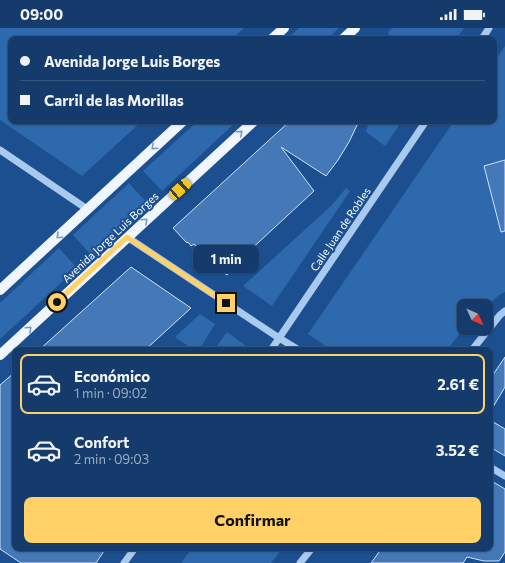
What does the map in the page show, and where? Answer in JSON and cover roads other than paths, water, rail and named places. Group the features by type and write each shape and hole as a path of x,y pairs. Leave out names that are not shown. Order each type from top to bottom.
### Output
{"main road":[{"path":"275,36 284,28"},
{"path":"346,36 355,28"},
{"path":"0,290 180,124"},
{"name":"Avenida Jorge Luis Borges","path":"0,355 251,124"}],"street":[{"name":"Calle Juan de Robles","path":"273,347 424,124"},
{"path":"0,150 87,209"},
{"path":"127,237 294,347"},
{"path":"474,347 505,311"},
{"path":"493,468 505,476"},
{"path":"124,563 133,551"},
{"path":"300,563 310,551"}]}
